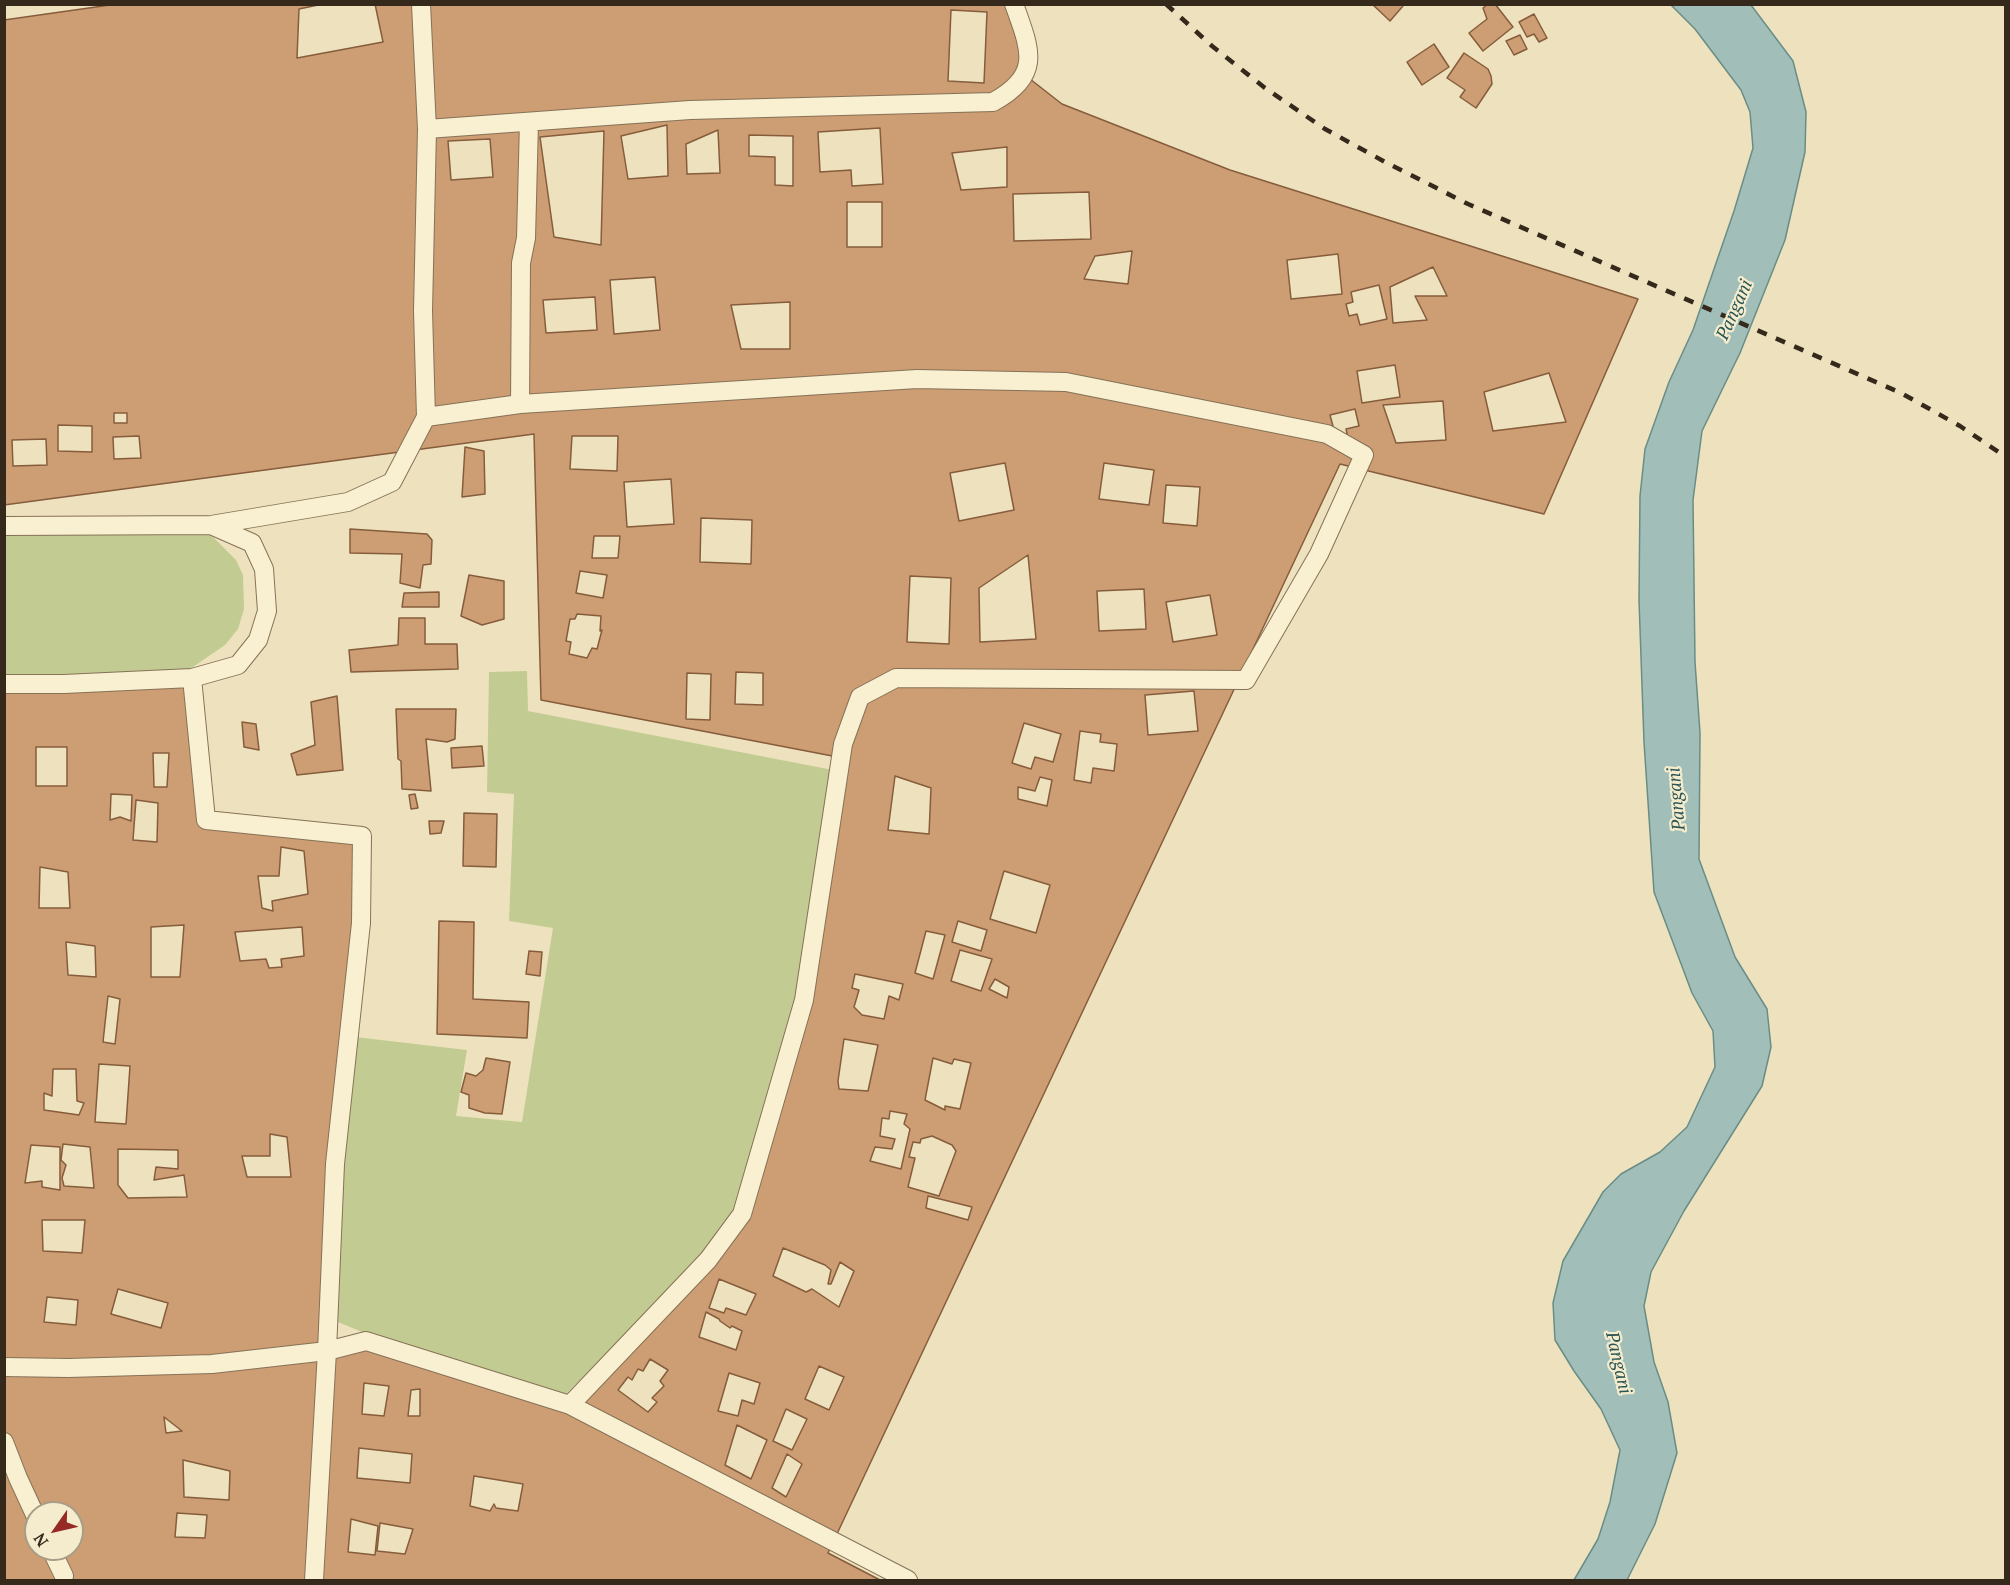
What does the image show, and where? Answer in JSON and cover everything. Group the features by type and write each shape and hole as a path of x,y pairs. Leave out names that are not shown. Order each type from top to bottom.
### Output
{"street":[{"path":"4,526 211,525 348,502 392,482 426,417 423,310 427,129 421,4"},
{"path":"427,129 690,110 993,102 1011,93 1028,69 1028,45 1014,4"},
{"path":"520,404 521,263 526,238 529,122"},
{"path":"426,417 520,404 917,379 1066,382 1327,434 1364,454 1319,554 1246,680 896,678 860,697 843,744 804,1000 742,1214 708,1260 570,1405"},
{"path":"4,684 64,684 192,678 238,665 258,640 267,611 264,569 252,543 211,525"},
{"path":"192,678 206,820 362,836 361,922 335,1164 314,1581"},
{"path":"4,1367 68,1368 212,1364 327,1351 366,1341 570,1405 908,1581"},
{"path":"4,1442 29,1501"},
{"path":"57,1561 64,1576"}],"green space":[{"path":"209,533 236,560 243,575 244,609 238,629 225,645 190,669 64,676 5,675 4,534"},
{"path":"527,671 528,711 833,770 797,998 735,1211 703,1256 564,1396 367,1334 333,1320 342,1164 355,1037 467,1050 456,1116 522,1122 553,928 509,921 514,794 487,792 489,672"}],"water":[{"name":"Pangani","path":"1671,5 1751,5 1793,61 1806,112 1805,152 1785,240 1740,353 1702,431 1693,500 1695,662 1700,733 1699,859 1735,957 1767,1009 1771,1047 1762,1086 1684,1211 1651,1272 1644,1306 1654,1362 1668,1402 1677,1453 1655,1524 1627,1580 1574,1580 1598,1539 1610,1502 1620,1450 1601,1409 1555,1340 1553,1303 1563,1261 1603,1192 1621,1174 1660,1152 1687,1127 1715,1067 1713,1031 1692,993 1654,892 1644,742 1639,600 1640,496 1645,449 1669,382 1693,330 1753,148 1750,112 1741,90 1695,29"}],"building":[{"path":"117,4 1010,4 1024,46 1021,72 1062,104 1230,170 1638,299 1544,514 1340,464 828,1553 880,1580 4,1580 4,692 186,686 200,826 355,842 354,922 320,1344 366,1348 568,1412 748,1218 848,759 541,700 534,434 4,505 4,20"},
{"path":"323,4 375,4 383,42 297,58 299,9"},
{"path":"1372,4 1401,4 1403,6 1390,21"},
{"path":"1488,4 1495,4 1513,27 1483,51 1469,33 1487,19 1483,8"},
{"path":"951,10 987,12 984,83 948,81"},
{"path":"1534,14 1547,38 1539,42 1534,34 1527,37 1519,22"},
{"path":"1520,35 1527,49 1514,55 1506,41"},
{"path":"1434,44 1449,67 1422,85 1407,62"},
{"path":"1464,53 1488,69 1491,76 1492,84 1476,108 1460,97 1465,90 1447,78"},
{"path":"667,125 668,176 628,179 621,136"},
{"path":"880,128 883,184 852,186 851,170 820,172 818,132"},
{"path":"718,130 720,173 687,174 686,144"},
{"path":"604,131 601,245 554,237 540,137"},
{"path":"749,135 793,136 793,186 775,185 775,157 749,156"},
{"path":"490,139 493,177 451,180 448,141"},
{"path":"1007,147 1007,187 961,190 952,153"},
{"path":"1089,192 1091,239 1014,241 1013,194"},
{"path":"847,202 882,202 882,247 847,247"},
{"path":"1132,251 1128,284 1084,279 1095,256"},
{"path":"1338,254 1342,294 1291,299 1287,260"},
{"path":"1433,267 1447,296 1415,296 1427,320 1393,323 1390,287"},
{"path":"655,277 660,330 614,334 610,280"},
{"path":"1379,285 1387,319 1360,325 1357,314 1349,316 1346,304 1353,302 1351,292"},
{"path":"595,297 597,330 546,333 543,300"},
{"path":"790,302 790,349 741,349 731,305"},
{"path":"1395,365 1400,397 1362,403 1357,371"},
{"path":"1549,373 1566,422 1493,431 1484,392"},
{"path":"1443,401 1446,440 1396,443 1383,405"},
{"path":"1355,409 1359,426 1346,429 1348,438 1337,441 1330,415"},
{"path":"114,413 127,413 127,423 114,423"},
{"path":"58,425 92,426 92,452 58,451"},
{"path":"139,436 141,458 114,459 113,437"},
{"path":"572,436 618,436 617,471 570,469"},
{"path":"46,439 47,465 13,466 12,440"},
{"path":"465,447 484,451 485,494 462,497"},
{"path":"1005,463 1014,510 959,521 950,473"},
{"path":"1104,463 1154,470 1149,505 1099,499"},
{"path":"671,479 674,524 627,527 624,482"},
{"path":"1166,485 1200,487 1197,526 1163,523"},
{"path":"701,518 752,520 751,564 700,562"},
{"path":"350,529 427,534 432,540 431,564 423,565 420,588 400,583 402,554 350,553"},
{"path":"594,536 620,536 618,558 592,558"},
{"path":"1028,555 1036,639 980,642 979,588"},
{"path":"580,571 607,575 603,598 576,593"},
{"path":"469,575 504,581 504,619 482,625 461,616"},
{"path":"910,576 951,578 949,644 907,642"},
{"path":"1144,589 1146,629 1099,631 1097,591"},
{"path":"439,592 439,607 402,607 404,593"},
{"path":"1210,595 1217,635 1173,642 1166,602"},
{"path":"577,614 601,616 600,631 602,630 597,649 592,648 587,658 569,654 571,642 566,641 570,619 575,619"},
{"path":"399,618 425,618 425,644 457,644 458,669 351,672 349,650 398,645"},
{"path":"736,672 763,673 763,705 735,704"},
{"path":"687,673 711,674 710,720 686,719"},
{"path":"1194,691 1198,731 1148,735 1145,695"},
{"path":"337,696 343,770 297,775 291,754 315,745 311,702"},
{"path":"396,709 456,709 455,739 447,742 426,739 431,791 402,789"},
{"path":"242,722 256,724 259,750 244,747"},
{"path":"1024,723 1061,734 1053,762 1035,757 1031,769 1012,763"},
{"path":"1080,731 1101,734 1100,742 1117,744 1114,771 1093,768 1091,783 1074,780"},
{"path":"482,746 484,766 452,768 451,748"},
{"path":"36,747 67,747 67,786 36,786"},
{"path":"153,753 169,753 167,787 154,787"},
{"path":"895,776 931,788 929,834 888,830"},
{"path":"1040,777 1052,780 1047,806 1018,799 1018,787 1035,791"},
{"path":"111,794 132,795 131,821 120,817 110,820"},
{"path":"415,794 418,808 411,809 409,795"},
{"path":"136,800 158,803 157,842 133,840"},
{"path":"464,813 497,814 496,867 463,866"},
{"path":"429,821 444,821 441,833 430,834"},
{"path":"281,847 304,851 308,894 272,901 273,911 262,908 258,876 279,876"},
{"path":"40,867 68,872 70,908 39,908"},
{"path":"1004,871 1050,885 1036,933 990,919"},
{"path":"439,921 474,922 473,999 529,1002 527,1038 437,1034"},
{"path":"958,921 987,930 981,951 952,942"},
{"path":"184,925 180,977 151,977 151,927"},
{"path":"302,927 304,956 281,959 282,967 269,968 266,959 240,961 235,932"},
{"path":"926,931 945,935 933,979 915,973"},
{"path":"66,942 95,946 96,977 68,975"},
{"path":"960,950 992,959 981,991 951,981"},
{"path":"529,951 542,952 540,976 526,974"},
{"path":"855,974 903,984 899,1000 889,996 884,1019 862,1015 854,1007 859,990 852,988"},
{"path":"995,979 1009,987 1007,998 989,989"},
{"path":"108,996 120,999 115,1044 103,1042"},
{"path":"844,1039 878,1045 868,1091 839,1089"},
{"path":"486,1058 510,1062 502,1114 485,1113 469,1108 469,1095 461,1092 466,1073 476,1076 483,1070"},
{"path":"933,1058 952,1064 954,1059 971,1063 960,1109 945,1106 945,1110 925,1100"},
{"path":"99,1064 130,1066 126,1124 95,1122"},
{"path":"53,1069 76,1069 77,1101 84,1103 79,1115 44,1110 44,1093 52,1096"},
{"path":"890,1111 907,1114 904,1124 910,1129 901,1169 870,1161 875,1147 892,1149 895,1139 880,1136 882,1118 889,1119"},
{"path":"270,1134 287,1137 291,1177 247,1177 242,1156 270,1156"},
{"path":"932,1136 952,1145 956,1151 939,1196 908,1187 915,1158 909,1157 913,1142 920,1143 921,1139"},
{"path":"63,1144 90,1147 94,1188 64,1186 62,1178 66,1165 61,1160"},
{"path":"31,1145 60,1147 60,1190 42,1187 42,1181 25,1183"},
{"path":"118,1149 178,1150 178,1169 156,1167 154,1180 184,1175 187,1197 128,1198 118,1185"},
{"path":"928,1196 972,1207 968,1220 926,1208"},
{"path":"42,1220 85,1220 82,1253 43,1251"},
{"path":"783,1248 825,1265 831,1270 828,1284 831,1284 840,1262 854,1271 839,1307 812,1289 806,1292 773,1276"},
{"path":"719,1279 756,1294 746,1315 726,1308 724,1313 709,1308"},
{"path":"118,1289 168,1303 161,1328 111,1314"},
{"path":"47,1297 78,1300 76,1325 44,1322"},
{"path":"706,1312 730,1328 732,1326 742,1331 736,1350 699,1337"},
{"path":"650,1359 668,1370 660,1381 664,1386 652,1398 657,1402 648,1412 618,1390 628,1377 632,1380 638,1369 643,1371"},
{"path":"819,1366 844,1377 829,1410 805,1399"},
{"path":"729,1373 760,1383 754,1404 742,1400 738,1416 718,1411"},
{"path":"364,1383 389,1386 384,1416 362,1414"},
{"path":"420,1389 420,1416 408,1416 411,1390"},
{"path":"786,1409 807,1419 792,1450 773,1441"},
{"path":"164,1417 182,1431 166,1433"},
{"path":"737,1425 767,1440 751,1479 725,1465"},
{"path":"359,1448 412,1454 410,1483 357,1478"},
{"path":"787,1454 802,1464 786,1497 772,1488"},
{"path":"183,1460 230,1471 229,1500 184,1497"},
{"path":"474,1476 523,1484 518,1511 496,1508 494,1504 490,1511 470,1506"},
{"path":"177,1513 207,1515 205,1538 175,1537"},
{"path":"351,1519 378,1526 375,1555 348,1552"},
{"path":"380,1523 413,1529 405,1554 377,1551"}],"railway":[{"path":"1166,4 1212,46 1265,88 1325,129 1387,163 1468,204 1901,393 1960,426 2006,457"}]}
